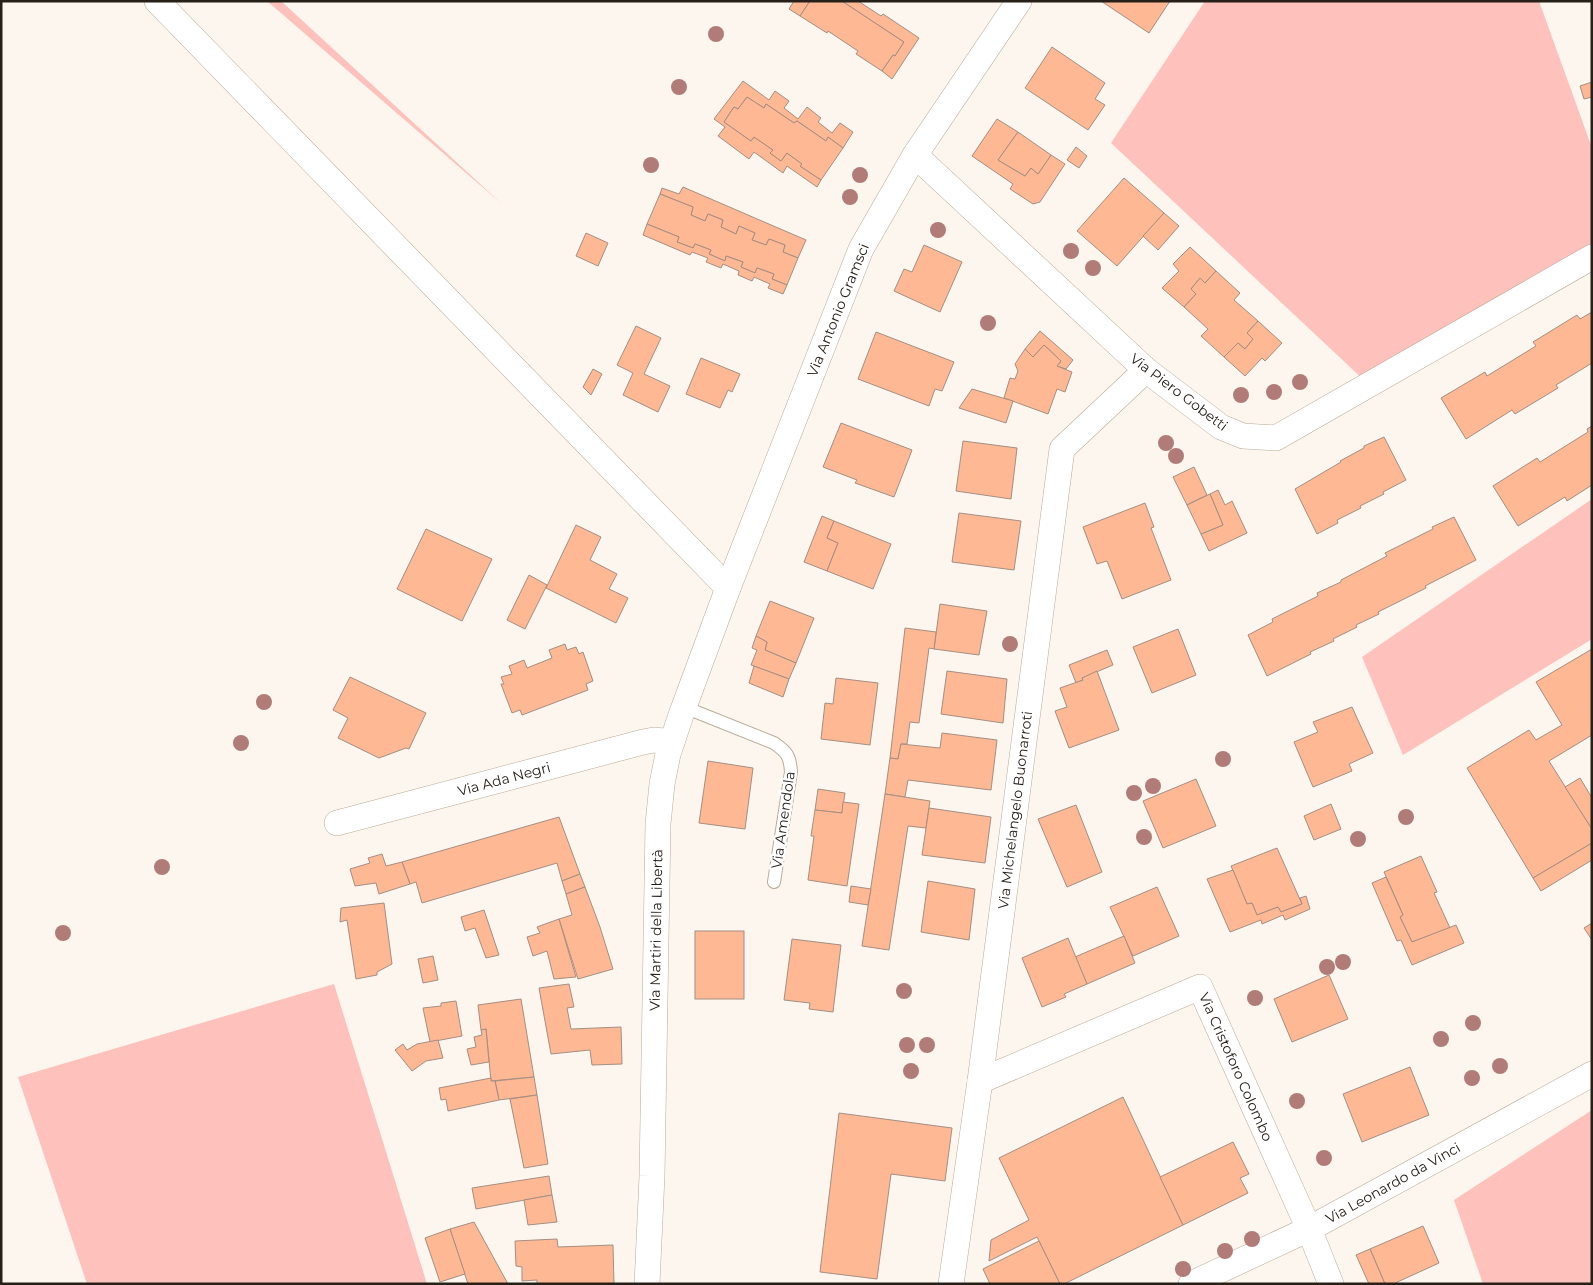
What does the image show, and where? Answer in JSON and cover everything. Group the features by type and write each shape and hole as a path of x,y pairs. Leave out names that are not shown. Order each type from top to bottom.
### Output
{"street":[{"path":"158,1 728,588"},
{"name":"Via Antonio Gramsci","path":"728,588 861,249 915,155 1018,1"},
{"name":"Via Piero Gobetti","path":"915,155 1146,370 1221,427 1242,436 1276,438 1592,257"},
{"name":"Via Michelangelo Buonarroti","path":"951,1284 980,1082 1062,449 1146,370"},
{"name":"Via Martiri della Libertà","path":"648,1284 652,1176 658,824 662,784 672,742 728,588"},
{"name":"Via Ada Negri","path":"337,823 643,742 654,740 672,742"},
{"name":"Via Cristoforo Colombo","path":"980,1082 1200,987 1309,1229 1331,1284"},
{"name":"Via Leonardo da Vinci","path":"1191,1284 1309,1229 1592,1074"}],"lane":[{"name":"Via Amendola","path":"684,707 774,743 784,751 790,760 791,772 774,882"}],"shaded area":[{"path":"267,1 281,1 502,204"},
{"path":"1205,1 1539,1 1592,148 1592,249 1366,382 1111,143"},
{"path":"1592,499 1592,639 1403,755 1362,657"},
{"path":"334,984 427,1284 87,1284 18,1077"},
{"path":"1592,1110 1592,1284 1483,1284 1454,1200"}],"building":[{"path":"794,1 810,1 800,16 789,9"},
{"path":"810,1 842,1 904,42 882,71 856,54 858,51 828,31 827,33 800,16"},
{"path":"842,1 858,1 881,16 883,14 919,38 892,79 882,71 904,42"},
{"path":"1101,1 1170,1 1149,33"},
{"path":"1052,47 1105,83 1095,99 1105,105 1088,130 1025,88"},
{"path":"743,81 769,100 775,91 789,101 784,108 798,119 807,107 821,118 818,122 832,133 840,123 853,132 843,148 828,137 826,141 797,121 794,123 766,104 764,108 747,97 738,109 734,107 724,122 751,141 754,137 773,150 770,153 781,161 787,153 802,164 800,166 821,180 817,187 787,166 783,173 754,152 749,159 718,136 725,127 714,119"},
{"path":"1592,82 1592,97 1584,99 1580,86"},
{"path":"747,97 764,108 766,104 794,123 797,121 826,141 828,137 843,148 821,180 800,166 802,164 787,153 781,161 770,153 773,150 754,137 751,141 724,122 734,107 738,109"},
{"path":"997,119 1018,132 998,160 1025,176 1031,168 1038,174 1051,155 1065,164 1040,202 1033,204 1010,189 1013,184 972,156"},
{"path":"1018,132 1051,155 1038,174 1031,168 1025,176 998,160"},
{"path":"1076,147 1087,156 1079,168 1067,160"},
{"path":"1124,178 1164,213 1117,266 1077,231"},
{"path":"683,187 806,240 798,258 783,252 785,245 769,239 766,245 752,240 755,233 739,226 736,234 721,227 723,220 708,214 705,221 691,215 693,207 660,194 662,188 679,194"},
{"path":"660,194 693,207 691,215 705,221 708,214 723,220 721,227 736,234 739,226 755,233 752,240 766,245 769,239 785,245 783,252 798,258 787,285 772,279 774,274 757,268 755,273 741,267 743,262 726,256 725,261 709,254 711,250 695,244 693,248 677,242 679,237 647,224"},
{"path":"1164,213 1179,226 1158,250 1143,236"},
{"path":"647,224 679,237 677,242 693,248 695,244 711,250 709,254 725,261 726,256 743,262 741,267 755,273 757,268 774,274 772,279 787,285 783,294 768,288 770,284 754,277 752,281 738,275 739,271 723,264 721,268 706,262 708,258 692,252 690,255 643,235"},
{"path":"586,233 608,243 598,266 576,256"},
{"path":"924,245 962,262 940,312 894,291 904,269 912,272"},
{"path":"1190,247 1216,271 1205,283 1200,278 1191,289 1196,294 1184,307 1162,288 1179,271 1173,264"},
{"path":"1216,271 1240,293 1234,300 1258,321 1247,333 1253,339 1245,349 1238,343 1224,357 1201,336 1208,329 1184,307 1196,294 1191,289 1200,278 1205,283"},
{"path":"1592,312 1592,363 1556,385 1558,388 1515,414 1512,410 1466,439 1441,398 1485,372 1487,376 1536,346 1533,342 1577,315 1580,319"},
{"path":"1258,321 1282,343 1265,361 1262,358 1245,376 1224,357 1238,343 1245,349 1253,339 1247,333"},
{"path":"636,326 661,338 644,374 670,386 658,412 623,395 633,373 617,365"},
{"path":"1040,331 1073,360 1066,369 1057,366 1061,361 1044,345 1033,357 1025,349"},
{"path":"876,332 954,362 942,391 935,389 929,406 858,379"},
{"path":"1044,345 1061,361 1057,366 1072,372 1065,392 1057,389 1048,414 1004,398 1010,378 1015,379 1018,371 1015,364 1025,349 1033,357"},
{"path":"701,358 740,374 732,392 728,390 720,408 686,394"},
{"path":"593,369 602,374 591,395 583,387"},
{"path":"972,389 1013,401 1006,423 959,408"},
{"path":"841,423 912,450 894,497 855,483 857,480 823,467"},
{"path":"1592,426 1592,485 1567,501 1565,497 1518,526 1493,486 1537,458 1540,462 1588,432 1587,429"},
{"path":"1384,437 1406,480 1383,492 1384,494 1360,506 1361,508 1337,520 1338,523 1317,534 1295,489 1364,448 1364,446"},
{"path":"963,441 1017,448 1011,499 956,491"},
{"path":"1194,467 1207,495 1187,505 1173,477"},
{"path":"1218,490 1225,505 1232,501 1247,533 1209,551 1201,534 1223,525 1210,494"},
{"path":"1210,494 1223,525 1201,534 1187,505"},
{"path":"1145,503 1154,527 1151,528 1171,580 1122,599 1107,561 1097,564 1083,527"},
{"path":"959,513 1021,521 1014,570 952,562"},
{"path":"822,516 834,521 827,538 838,543 827,571 804,562"},
{"path":"1454,517 1476,560 1378,612 1379,614 1333,639 1334,641 1310,652 1311,654 1267,676 1248,635 1273,622 1272,619 1318,596 1317,593 1387,556 1385,553"},
{"path":"834,521 891,544 873,589 827,571 838,543 827,538"},
{"path":"576,525 601,537 590,560 617,574 609,589 628,598 616,623 546,588"},
{"path":"426,529 492,559 462,621 397,589"},
{"path":"529,575 547,585 525,629 507,620"},
{"path":"770,601 814,618 796,663 765,650 767,642 756,636"},
{"path":"940,604 987,611 979,655 934,649"},
{"path":"905,628 936,632 934,649 929,648 919,723 910,722 907,744 901,744 898,759 890,758"},
{"path":"1178,629 1196,675 1152,693 1133,647"},
{"path":"756,636 767,642 765,650 796,663 789,679 751,665 757,650 752,648"},
{"path":"565,644 567,650 576,647 579,654 583,652 593,681 586,684 588,690 522,715 520,710 512,713 501,684 504,684 501,677 512,674 509,666 524,660 527,668 552,658 549,650"},
{"path":"1592,649 1592,735 1549,761 1592,829 1592,843 1533,878 1467,768 1529,730 1536,740 1562,725 1536,682"},
{"path":"1107,650 1113,665 1082,678 1083,680 1076,683 1069,665"},
{"path":"754,666 789,679 783,697 749,683"},
{"path":"947,671 1007,679 1003,723 941,714"},
{"path":"1097,671 1119,730 1069,748 1055,711 1067,707 1060,688 1083,680 1082,678"},
{"path":"350,677 426,713 409,749 406,748 379,758 338,738 348,718 333,710"},
{"path":"836,678 878,683 870,745 821,739 825,703 833,704"},
{"path":"1352,707 1373,753 1349,764 1352,771 1313,787 1294,742 1318,732 1313,722"},
{"path":"942,733 997,740 991,790 908,780 905,797 885,794 890,758 898,759 901,744 940,748"},
{"path":"708,761 753,768 745,829 699,823"},
{"path":"1580,778 1592,798 1592,829 1565,787"},
{"path":"1196,779 1216,826 1163,848 1143,801"},
{"path":"818,789 845,793 842,813 815,810"},
{"path":"885,794 930,801 926,828 908,826 889,950 862,946"},
{"path":"843,802 859,804 847,886 808,880 814,836 811,836 815,810 842,813"},
{"path":"1331,804 1341,829 1314,840 1304,816"},
{"path":"1076,805 1102,872 1067,887 1038,819"},
{"path":"929,808 991,817 985,863 922,855"},
{"path":"559,817 580,874 562,881 557,863 422,903 416,882 410,884 402,862"},
{"path":"1592,843 1592,860 1541,891 1533,878"},
{"path":"1277,848 1302,904 1281,912 1278,907 1257,915 1252,903 1247,904 1231,866"},
{"path":"382,854 386,866 402,862 410,884 379,894 376,883 355,886 350,869 370,863 368,858"},
{"path":"1421,856 1437,892 1434,893 1450,928 1412,942 1400,917 1403,915 1384,872"},
{"path":"1233,870 1247,904 1252,903 1257,915 1278,907 1281,912 1302,904 1300,898 1306,896 1310,909 1285,920 1283,915 1262,924 1261,920 1230,932 1207,879"},
{"path":"580,874 585,887 566,894 562,881"},
{"path":"1386,877 1403,915 1400,917 1412,942 1456,925 1464,943 1412,965 1401,940 1397,941 1372,883"},
{"path":"928,881 975,889 969,940 921,932"},
{"path":"851,886 871,889 868,905 849,902"},
{"path":"585,887 613,969 578,979 559,919 572,915 566,894"},
{"path":"1157,887 1179,936 1133,956 1110,907"},
{"path":"384,903 392,964 377,972 377,975 356,979 347,920 340,922 341,908"},
{"path":"484,910 499,955 486,958 475,928 465,931 461,917"},
{"path":"559,919 576,977 554,979 547,951 533,956 527,937 540,933 537,927"},
{"path":"1592,923 1592,940 1584,928"},
{"path":"695,931 744,931 744,999 695,999"},
{"path":"1124,936 1135,963 1087,984 1075,957"},
{"path":"1068,938 1087,984 1064,994 1066,997 1042,1007 1022,958"},
{"path":"792,939 841,945 833,1012 809,1009 810,1003 784,1000"},
{"path":"433,956 438,980 423,983 418,959"},
{"path":"1329,975 1348,1019 1292,1042 1274,999"},
{"path":"569,984 574,1007 567,1008 571,1029 621,1027 622,1064 592,1065 590,1050 551,1054 539,988"},
{"path":"521,999 534,1077 491,1081 486,1029 481,1030 478,1005"},
{"path":"456,1001 462,1036 430,1042 423,1008 441,1006 441,1003"},
{"path":"486,1029 489,1062 471,1065 467,1049 476,1047 474,1037 482,1035 481,1030"},
{"path":"438,1040 443,1058 426,1061 412,1071 395,1050 403,1044 407,1050 417,1044"},
{"path":"1410,1067 1429,1115 1362,1142 1343,1094"},
{"path":"534,1077 537,1095 499,1100 495,1081"},
{"path":"491,1078 491,1081 495,1081 499,1100 448,1111 446,1099 441,1100 439,1088"},
{"path":"537,1095 548,1164 524,1168 510,1099"},
{"path":"1123,1097 1183,1225 1064,1284 1060,1284 1037,1237 989,1261 991,1240 1029,1220 999,1158"},
{"path":"839,1113 952,1128 945,1181 891,1174 877,1279 820,1272"},
{"path":"1233,1142 1249,1174 1240,1178 1248,1193 1183,1225 1160,1177"},
{"path":"549,1176 552,1195 476,1209 472,1188"},
{"path":"552,1195 557,1222 528,1225 524,1200"},
{"path":"474,1222 508,1284 468,1284 450,1229"},
{"path":"1423,1226 1439,1263 1393,1284 1385,1284 1370,1249"},
{"path":"450,1229 465,1274 440,1282 425,1238"},
{"path":"557,1239 558,1247 613,1245 614,1284 537,1284 537,1280 522,1281 522,1267 516,1266 515,1241"},
{"path":"1039,1241 1060,1284 990,1284 983,1269"},
{"path":"1370,1249 1385,1284 1369,1284 1356,1255"}]}
